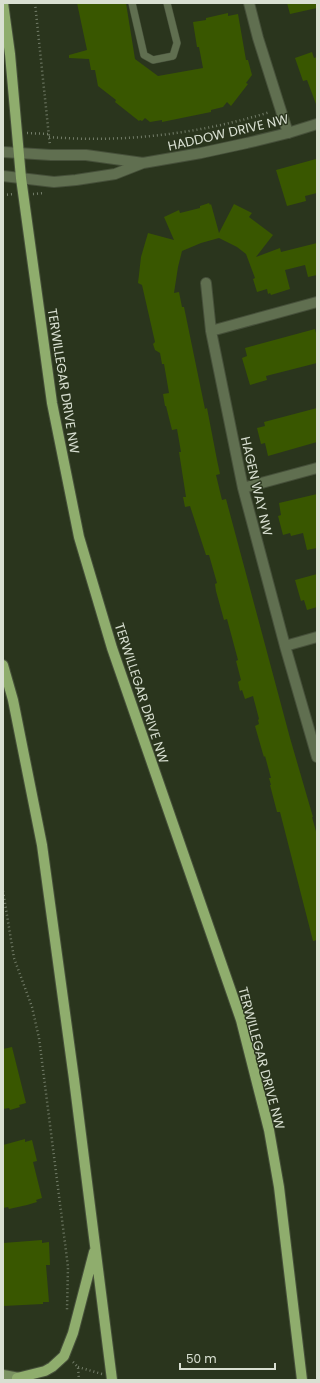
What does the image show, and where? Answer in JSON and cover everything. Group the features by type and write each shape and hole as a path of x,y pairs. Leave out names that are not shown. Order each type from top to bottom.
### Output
{"main road":[{"name":"TERWILLEGAR DRIVE NW","path":"3,3 10,54 22,178 52,404 79,537 112,648 241,1020 269,1130 279,1187 302,1380"},
{"path":"3,665 13,700 42,845 56,940 112,1380"},
{"path":"17,1378 45,1371 64,1356 73,1333 95,1246"},
{"path":"3,1375 28,1380"}],"street":[{"path":"249,3 258,38 288,133"},
{"name":"HADDOW DRIVE NW","path":"3,176 54,182 115,174 144,162 201,153 288,133 317,124"},
{"name":"HADDOW DRIVE NW","path":"3,152 51,155 86,155 144,162"},
{"name":"HAGEN WAY NW","path":"206,283 211,331 243,488 285,646 317,757"},
{"path":"211,331 317,302"},
{"path":"243,488 317,468"},
{"path":"285,646 317,637"}],"lane":[{"path":"132,3 144,55 153,60 173,56 177,43 167,3"}],"path":[{"path":"35,3 50,147"},
{"path":"34,133 90,139 118,139 155,136 230,123 270,112"},
{"path":"3,891 14,958 32,1007 39,1038 68,1267 66,1313"},
{"path":"68,1359 78,1367 92,1372"},
{"path":"78,1367 79,1380"}],"building":[{"path":"77,3 126,3 135,59 158,76 203,68 199,47 197,47 193,22 206,20 206,18 228,13 228,16 238,14 246,60 248,60 252,75 246,83 248,84 231,106 227,102 223,107 211,110 211,112 162,122 162,120 150,122 145,118 142,121 139,121 98,86 95,70 91,70 89,59 69,58 69,55 87,50"},
{"path":"287,3 317,3 317,8 290,14"},
{"path":"312,52 314,58 317,57 317,104 307,80 303,81 295,58"},
{"path":"316,159 317,193 305,196 306,201 287,206 276,170"},
{"path":"209,203 210,205 211,204 219,233 234,204 252,213 249,217 273,235 256,257 280,248 281,252 317,243 317,275 308,277 305,265 285,270 290,289 271,295 270,293 268,294 267,289 257,292 253,279 255,278 246,254 237,247 219,238 201,243 182,251 174,293 179,292 182,307 184,307 220,474 216,475 222,500 226,499 317,835 317,940 313,941 280,812 277,812 270,785 269,778 271,778 255,726 259,724 259,719 253,696 245,699 242,690 240,691 238,682 241,680 236,661 238,660 227,619 224,620 216,591 215,584 217,583 209,555 206,555 190,506 185,507 183,497 186,497 177,429 172,430 163,394 169,393 164,364 162,364 160,353 155,350 153,344 155,342 142,285 138,283 141,257 148,233 174,240 164,217 179,210 180,213 200,208 200,206"},
{"path":"315,329 317,337 317,363 266,376 267,380 250,385 242,358 247,356 245,348"},
{"path":"317,408 317,442 268,456 265,443 261,444 257,428 265,426 264,422"},
{"path":"317,494 317,548 307,550 303,533 291,536 290,533 283,535 278,516 281,515 279,503"},
{"path":"317,574 317,607 307,610 304,600 301,601 295,580"},
{"path":"12,1047 26,1103 19,1105 20,1107 10,1110 9,1108 3,1109 3,1049"},
{"path":"25,1139 25,1142 32,1140 37,1161 33,1162 42,1198 36,1200 37,1202 27,1205 9,1209 8,1207 3,1208 3,1145"},
{"path":"42,1240 42,1243 49,1242 50,1265 46,1265 49,1302 43,1302 43,1304 3,1306 3,1243"}]}
